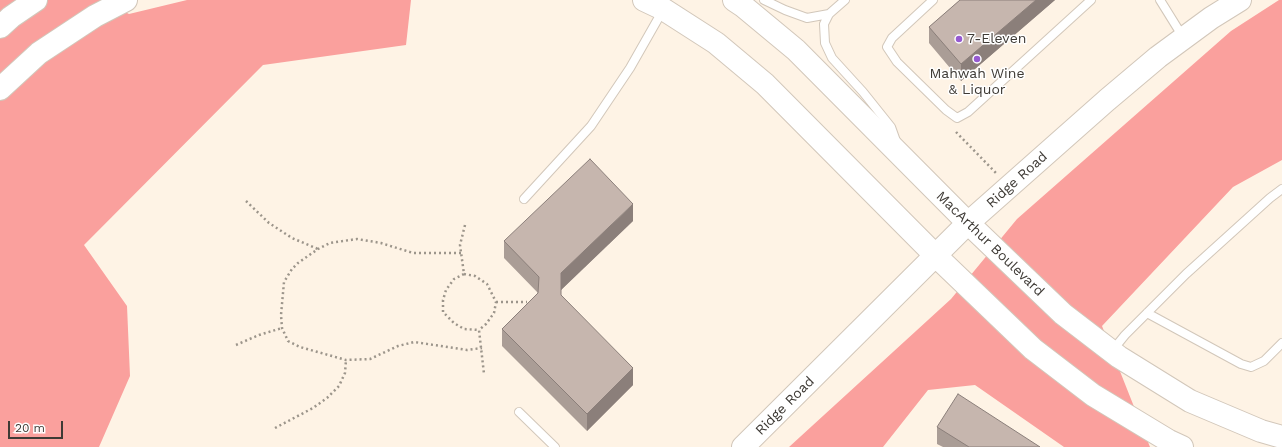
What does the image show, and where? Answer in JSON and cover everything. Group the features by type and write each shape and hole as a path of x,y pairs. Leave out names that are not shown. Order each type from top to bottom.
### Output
{"main road":[{"path":"0,27 11,17 36,0"},
{"path":"0,89 39,53 95,16 126,0"},
{"path":"644,0 663,9 716,43 765,84 936,256 1033,349 1093,395 1169,441 1182,447"},
{"name":"MacArthur Boulevard","path":"734,0 796,50 968,223 1063,314 1111,352 1190,401 1261,431 1282,437"},
{"name":"Ridge Road","path":"743,447 968,223 1158,57 1240,0"}],"lane":[{"path":"764,0 807,18 829,14"},
{"path":"845,0 829,14 824,24 825,43 832,58 891,126 901,155"},
{"path":"918,0 924,7"},
{"path":"933,0 892,38 887,47 897,62 946,110 957,118 968,112 1091,0"},
{"path":"1160,0 1184,38"},
{"path":"524,199 591,126 630,68 663,9"},
{"path":"1111,352 1186,274 1270,198 1282,190"},
{"path":"1147,313 1241,364 1251,367 1264,361 1282,343"},
{"path":"519,412 555,447"}],"path":[{"path":"957,118 955,130 1009,187"},
{"path":"246,201 269,223 292,238 318,249"},
{"path":"464,274 460,245 465,225"},
{"path":"461,253 413,253 381,243 356,239 330,243 318,249 292,269 284,282 281,315 282,328 288,340 300,347 346,360 370,359 398,346 414,342 467,350 482,348"},
{"path":"464,274 475,276 487,284 496,302 494,313 486,324 478,330 464,329 454,323 443,312 443,300 446,290 454,279 464,274"},
{"path":"496,302 527,302"},
{"path":"236,344 282,328"},
{"path":"478,330 484,374"},
{"path":"275,428 313,408 327,398 339,386 345,373 346,360"}],"shaded area":[{"path":"0,0 102,0 129,14 187,0 411,0 406,45 263,65 84,245 127,306 130,376 99,447 0,447"},
{"path":"1279,0 1282,0 1282,160 1233,187 1102,326 1150,447 1064,447 975,385 928,390 883,447 789,447 951,299 1017,219 1231,31"}],"building":[{"path":"960,0 1036,0 961,64 929,27"},
{"path":"590,159 633,204 561,273 561,295 633,368 587,414 502,329 538,293 539,277 504,241"},
{"path":"958,394 1040,447 969,447 937,427"}],"place":[{"name":"7-Eleven","path":"959,39"},
{"name":"Mahwah Wine & Liquor","path":"977,59"}]}
